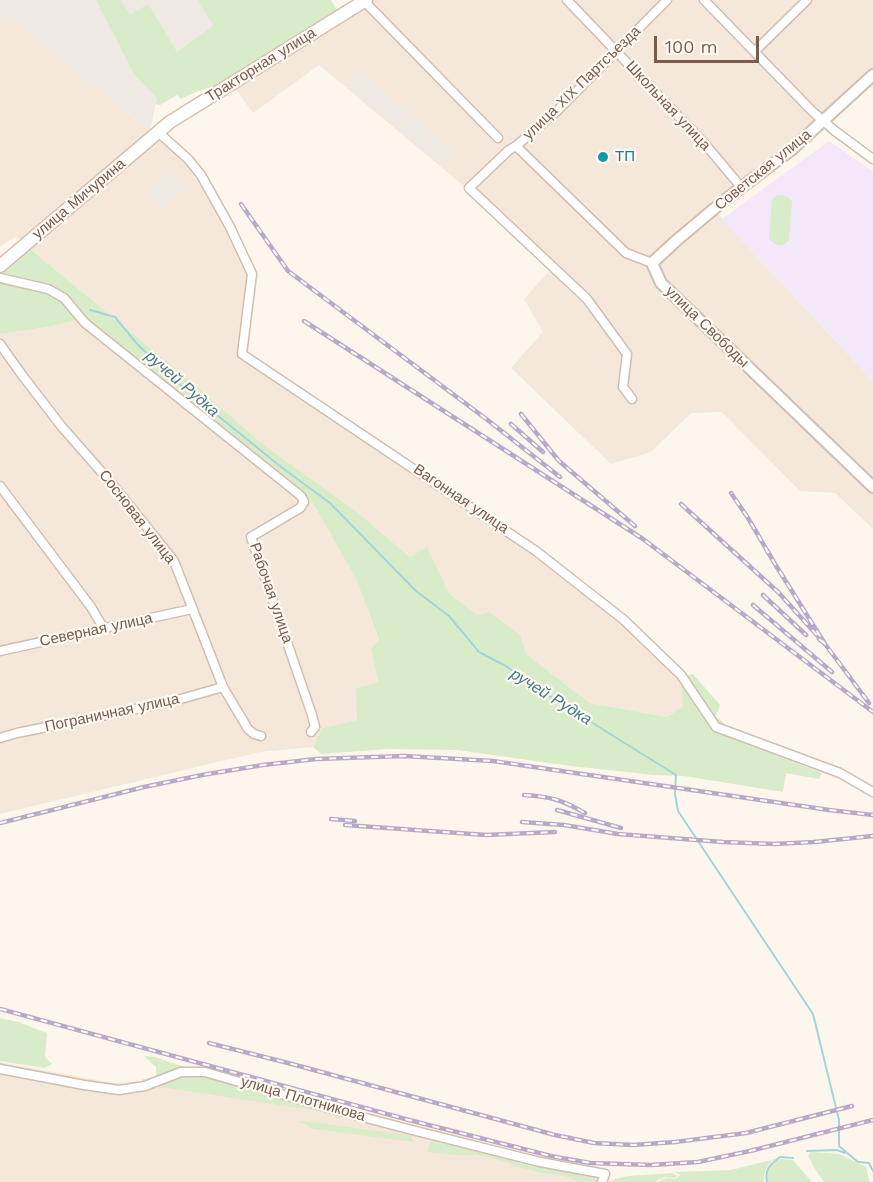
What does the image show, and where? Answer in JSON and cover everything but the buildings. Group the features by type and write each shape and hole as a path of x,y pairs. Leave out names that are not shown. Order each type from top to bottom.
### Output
{"main road":[{"name":"Тракторная улица","path":"158,132 170,122 365,0"},
{"name":"улица Мичурина","path":"0,266 158,132"}],"street":[{"path":"365,0 498,138"},
{"name":"Школьная улица","path":"567,0 705,144 741,187"},
{"name":"улица XIX Партсъезда","path":"632,399 623,387 627,354 587,298 469,188 509,150 558,110 667,0"},
{"path":"704,0 813,112 873,159"},
{"path":"755,51 807,0"},
{"name":"Советская улица","path":"652,263 741,187 791,150 873,75"},
{"name":"Вагонная улица","path":"158,132 188,159 201,175 230,226 252,274 242,354 536,551 569,576 624,620 681,675 716,727 840,772 873,792"},
{"path":"516,146 626,253 652,263"},
{"name":"улица Свободы","path":"652,263 661,283 873,486"},
{"name":"Рабочая улица","path":"0,278 48,289 64,298 85,323 301,496 304,502 300,508 251,537 312,715 315,727 311,732"},
{"name":"Сосновая улица","path":"0,344 62,426 174,561 223,687 248,729 261,736"},
{"path":"0,486 91,607 104,629"},
{"name":"Северная улица","path":"0,651 192,609"},
{"name":"Пограничная улица","path":"0,738 28,730 170,702 223,687"},
{"name":"улица Плотникова","path":"0,1069 119,1090 145,1086 181,1072 205,1072 336,1110 604,1178"}],"shaded area":[{"path":"0,0 317,0 157,98 150,131 7,15 0,21"},
{"path":"374,0 873,0 873,68 761,169 713,202 722,219 873,381 873,529 835,493 800,491 722,412 691,413 651,452 611,464 511,368 543,332 524,299 549,271 460,183 319,65 253,113 234,87"},
{"path":"7,15 150,131 186,165 230,227 251,274 240,354 535,552 622,622 680,677 683,706 667,717 590,703 449,593 427,548 411,558 357,512 264,445 181,373 16,237 0,246 0,21"},
{"path":"359,70 453,151 441,164 347,86"},
{"path":"829,141 873,171 873,381 722,219"},
{"path":"170,171 185,187 161,209 146,194"},
{"path":"84,318 300,488 315,507 356,579 379,641 371,649 378,682 357,720 322,728 313,747 260,752 0,814 0,334 48,327"},
{"path":"0,1062 113,1083 176,1080 588,1166 612,1182 0,1182"}],"green space":[{"path":"96,0 121,0 130,15 148,4 177,52 213,26 198,0 331,0 337,10 222,84 181,99 177,95 160,105 156,104 157,98 134,74"},
{"path":"782,195 792,201 789,240 779,245 769,238 772,199"},
{"path":"29,248 181,373 264,445 357,512 410,557 427,547 449,593 477,615 489,612 520,635 526,654 590,703 667,717 683,706 680,677 693,674 720,705 716,716 746,744 822,773 819,779 786,773 783,792 684,776 571,766 457,750 388,749 321,754 313,747 322,728 357,720 356,689 378,682 371,649 379,640 356,579 315,507 300,488 85,318 48,327 0,334 0,275"},
{"path":"0,1018 47,1033 45,1057 52,1064 44,1068 0,1061"},
{"path":"144,1056 155,1057 188,1068 216,1072 248,1084 284,1089 319,1102 318,1111 141,1084 143,1079 156,1077 156,1067"},
{"path":"299,1121 412,1136 413,1142 314,1129"},
{"path":"430,1142 473,1148 595,1178 597,1182 579,1182 562,1175 546,1174 480,1155 428,1152"},
{"path":"811,1152 839,1154 866,1167 870,1182 824,1182 808,1156"},
{"path":"775,1159 766,1169 764,1182 658,1182 680,1175 675,1172 731,1170"},
{"path":"780,1159 793,1160 812,1182 768,1182 770,1169"},
{"path":"672,1173 678,1176 664,1177 655,1182 612,1182 614,1179 629,1176"}],"waterway":[{"name":"ручей Рудка","path":"90,310 115,317 137,344 185,389 281,467 330,503 416,591 449,616 479,652 504,665 676,775 675,794 678,811 813,1014 839,1120 839,1146 858,1162 869,1163 873,1171"},
{"path":"807,1151 837,1150 845,1153"},
{"path":"767,1182 767,1170 773,1163 780,1157 793,1158"}],"railway":[{"path":"241,204 288,271 560,477"},
{"path":"304,321 643,539 873,712"},
{"path":"521,414 559,461 635,526"},
{"path":"511,424 543,452"},
{"path":"681,504 778,592 825,644 731,493"},
{"path":"763,595 806,635"},
{"path":"753,605 832,672"},
{"path":"819,639 869,703"},
{"path":"0,823 202,775 316,759 404,756 493,761 873,815"},
{"path":"524,795 556,800 585,813"},
{"path":"557,810 621,828"},
{"path":"331,819 355,821"},
{"path":"522,822 564,825 618,834 723,842 774,844 873,836"},
{"path":"345,825 486,835 555,832"},
{"path":"0,1009 409,1120 551,1156 590,1163 651,1165 698,1162 873,1120"},
{"path":"209,1043 555,1135 594,1143 633,1145 746,1133 852,1106"}],"place":[{"name":"ТП","path":"603,157"}]}
